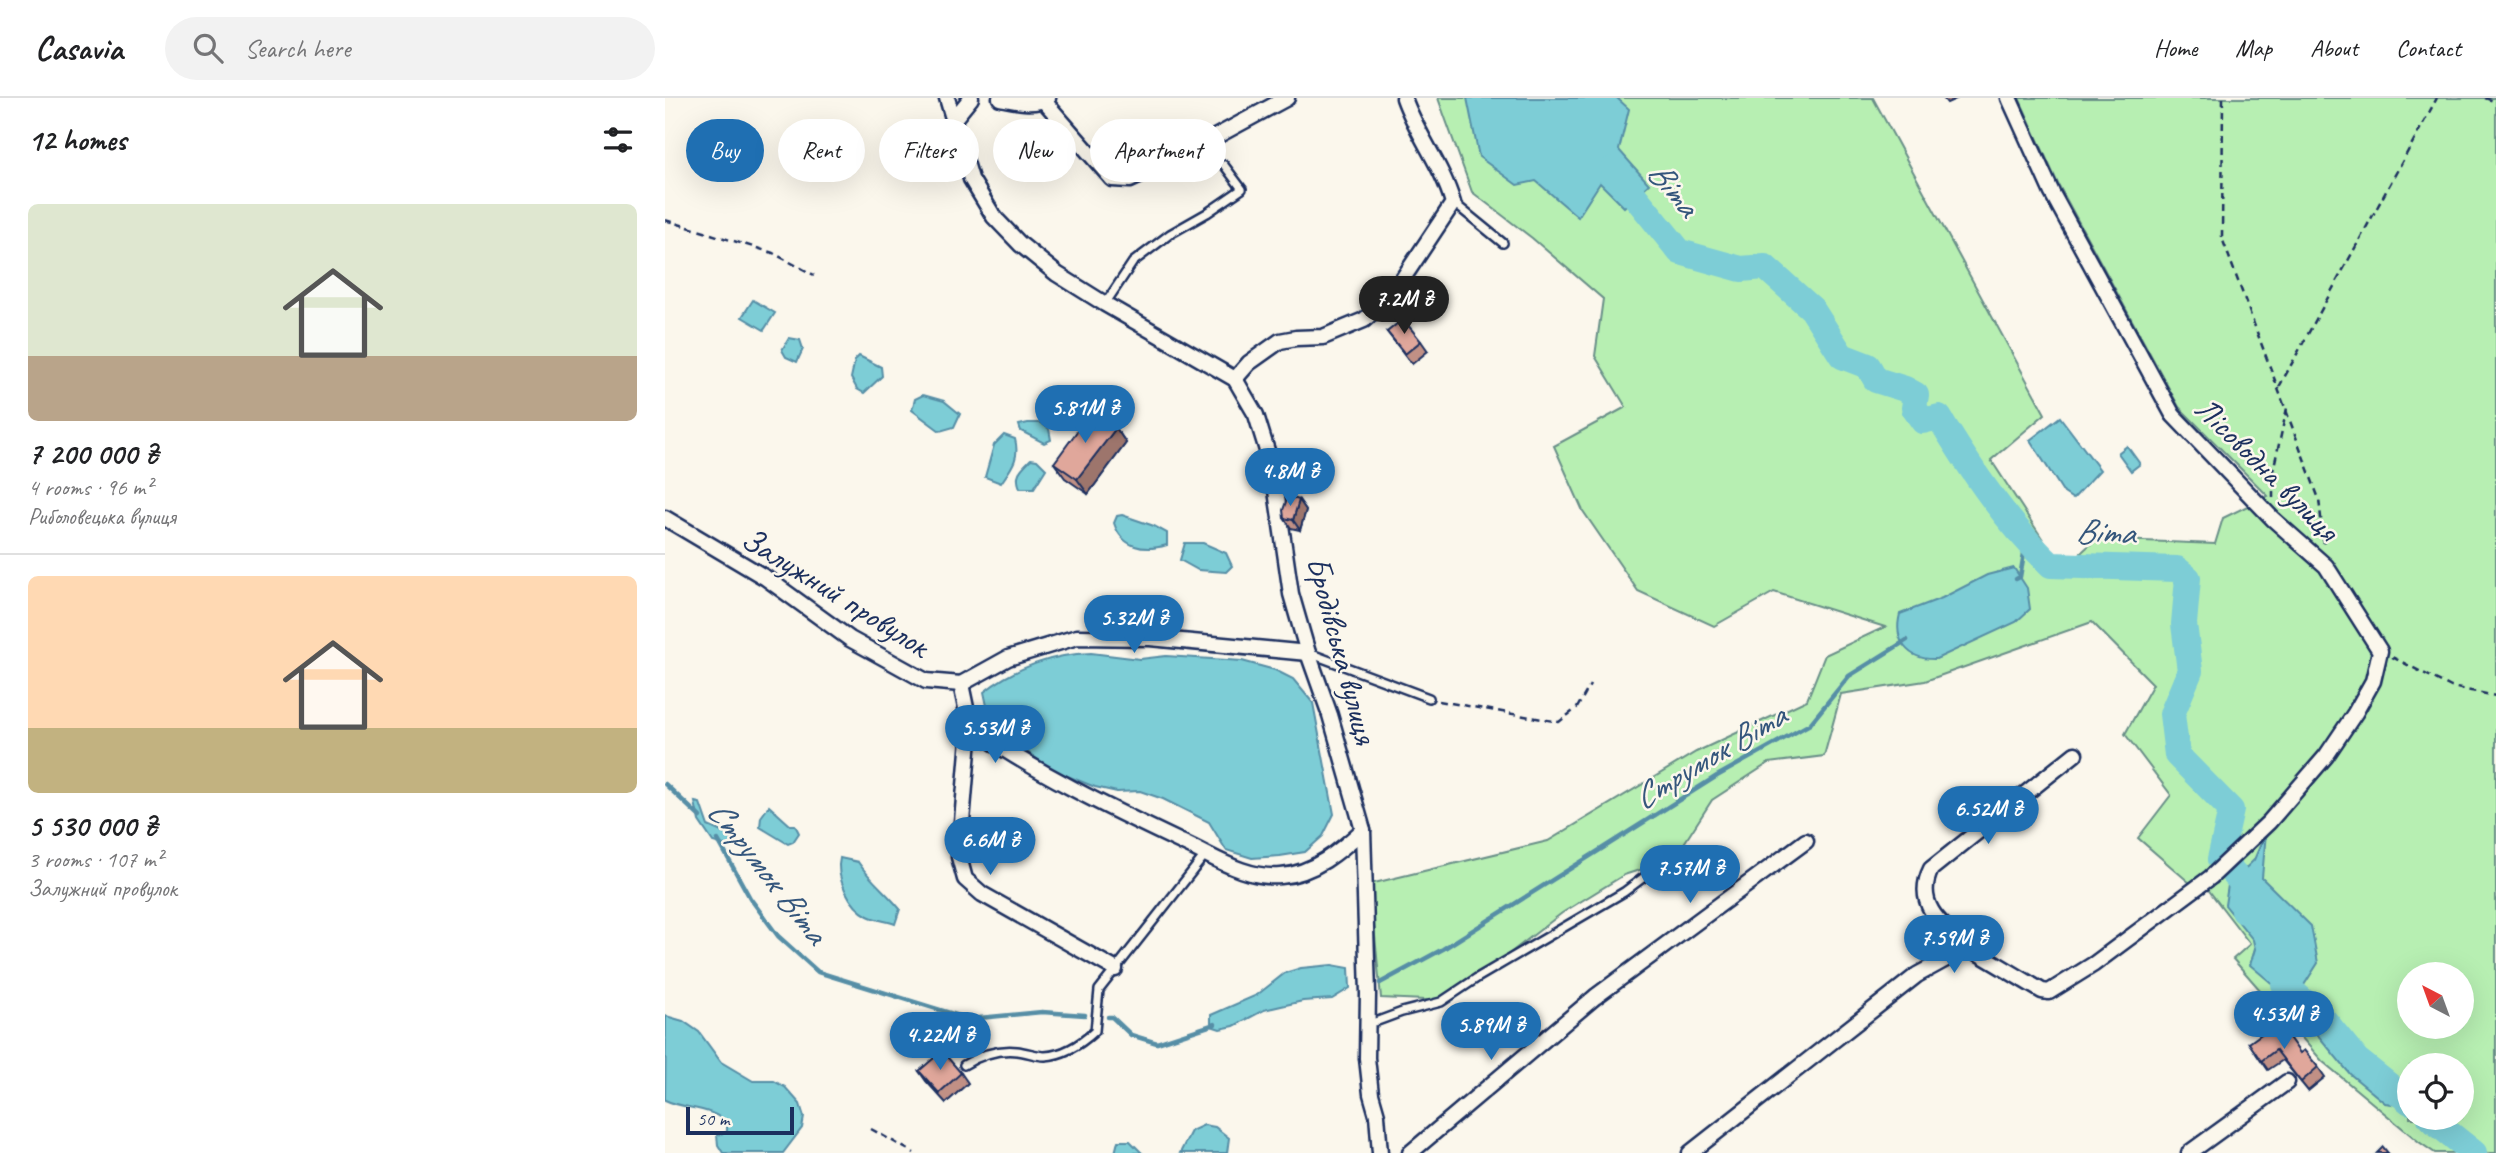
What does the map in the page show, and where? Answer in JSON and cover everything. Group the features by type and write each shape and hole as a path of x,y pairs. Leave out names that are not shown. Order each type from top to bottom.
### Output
{"street":[{"name":"Бродівська вулиця","path":"947,98 954,119"},
{"path":"954,119 971,98"},
{"path":"1000,98 1028,103 1046,99 1112,178 1130,180 1287,98"},
{"path":"1235,379 1248,363 1280,341 1323,337 1364,320 1392,295 1453,203 1446,180 1411,118 1404,98"},
{"name":"Лісоводна вулиця","path":"2009,98 2052,193 2173,415 2273,519 2326,566 2380,651"},
{"name":"Бродівська вулиця","path":"973,182 994,217 1020,244 1057,274 1235,379 1256,415 1273,470 1291,594 1363,830 1368,994 1367,1058 1371,1094 1377,1115 1380,1153"},
{"name":"Залужний провулок","path":"665,518 765,578 850,639 926,681 961,684 970,727 959,857 965,879 982,894 1115,969"},
{"path":"961,684 1008,658 1077,637 1150,638 1308,653"},
{"path":"2075,754 1930,869 1924,888 1930,909 1948,930 1968,947 2042,991 2049,992 2094,964 2211,877 2269,822 2326,756 2355,713 2373,681 2380,651"},
{"path":"970,727 998,747 1205,855 1252,874 1282,876 1314,867 1342,849 1363,830"},
{"path":"1411,1153 1595,997 1806,841"},
{"path":"1690,1153 1917,975 1968,947"},
{"path":"2189,1153 2287,1082"}],"lane":[{"path":"1105,304 1133,262 1170,234 1241,189 1226,168"},
{"path":"1453,203 1503,243"},
{"path":"1308,653 1429,698"},
{"path":"964,1065 975,1058 998,1051 1046,1056 1081,1043 1095,1031 1099,990 1205,855"},
{"path":"1367,1025 1441,1002 1624,892 1671,857"}],"path":[{"path":"2223,98 2222,238 2319,499 2326,566"},
{"path":"2279,387 2437,98"},
{"path":"2485,98 2496,102"},
{"path":"665,220 773,253 814,275"},
{"path":"2273,519 2273,471 2287,408"},
{"path":"2380,651 2451,687 2496,696"},
{"path":"1429,698 1559,722 1577,708 1590,685"},
{"path":"871,1129 914,1153"}],"green space":[{"path":"1438,98 1873,98 2045,414 1991,460 2055,558 2072,561 2096,539 2215,544 2223,518 2268,496 2179,407 2058,184 2019,98 2496,98 2496,1153 2435,1153 2405,1130 2474,1130 2474,1053 2397,1053 2397,1124 2322,1061 2233,959 2250,944 2207,888 2264,820 2191,884 2138,838 2171,795 2125,734 2153,684 2092,622 1925,681 1841,694 1824,756 1769,763 1712,800 1674,859 1624,875 1562,913 1448,1001 1381,998 1370,884 1548,841 1696,752 1807,700 1825,655 1885,627 1774,592 1714,626 1638,591 1583,511 1554,446 1626,407 1595,356 1603,299 1532,238 1472,192"}],"water":[{"path":"1467,98 1617,98 1629,109 1619,150 1649,184 1624,207 1600,183 1578,217 1536,181 1517,185 1479,157"},
{"path":"753,300 775,313 764,330 742,317"},
{"path":"789,338 800,340 803,349 797,362 786,357 782,350"},
{"path":"859,356 881,367 882,376 864,393 857,389 851,378 855,360"},
{"path":"923,395 944,401 960,414 954,427 940,431 912,410 915,399"},
{"path":"2060,417 2100,470 2073,499 2064,493 2030,440"},
{"path":"1041,423 1049,429 1051,440 1044,443 1021,431 1019,425"},
{"path":"1004,435 1015,439 1016,457 1001,483 985,477 994,445"},
{"path":"2127,446 2140,464 2131,471 2118,453"},
{"path":"1031,459 1037,460 1046,469 1034,488 1020,488 1018,475"},
{"path":"1122,515 1167,533 1167,545 1142,548 1128,543 1114,523 1117,516"},
{"path":"1185,543 1203,543 1226,553 1232,566 1226,572 1198,570 1180,560"},
{"path":"2014,568 2027,588 2030,609 2016,622 1936,659 1918,656 1905,647 1899,633 1900,614 1942,598 1987,575"},
{"path":"1091,653 1140,659 1166,656 1242,661 1275,670 1293,679 1313,703 1334,814 1323,836 1305,852 1252,858 1226,850 1209,822 1163,799 1140,791 1117,792 1095,787 1050,769 1016,746 989,715 984,692 1008,676 1034,664 1062,656"},
{"path":"695,802 700,803 708,826 727,836 736,846 713,842 699,821"},
{"path":"769,806 790,825 795,825 799,833 793,842 788,844 760,827 761,817"},
{"path":"2266,832 2262,878 2311,926 2318,963 2299,993 2364,1075 2389,1072 2397,1082 2397,1105 2385,1103 2350,1074 2316,1033 2311,1017 2280,1003 2275,986 2250,965 2255,949 2253,940 2225,905 2228,885 2254,860"},
{"path":"840,858 858,862 900,909 895,924 874,919 855,906 842,882"},
{"path":"1332,965 1349,968 1350,988 1332,999 1303,1001 1264,1010 1234,1026 1220,1029 1211,1026 1211,1015 1257,995 1285,973 1301,968"},
{"path":"666,1016 683,1021 699,1032 721,1062 753,1081 774,1081 785,1087 800,1104 804,1117 802,1128 783,1153 723,1153 718,1145 717,1135 727,1132 727,1123 705,1111 665,1100"},
{"path":"1204,1125 1215,1127 1229,1138 1227,1153 1180,1153 1191,1131"},
{"path":"1118,1141 1130,1141 1142,1153 1115,1153"}],"building":[{"path":"1403,319 1421,341 1405,354 1387,332"},
{"path":"1091,412 1116,428 1077,479 1054,463"},
{"path":"1288,496 1299,500 1293,520 1284,518 1283,510"},
{"path":"2278,1022 2300,1053 2304,1050 2318,1067 2301,1082 2276,1050 2261,1061 2249,1043"},
{"path":"942,1051 961,1073 939,1093 919,1071"},
{"path":"2383,1147 2388,1153 2377,1153"}],"waterway":[{"name":"Віта","path":"1613,169 1680,252 1741,269 1765,267 1812,309 1842,356 1868,366 1876,380 1916,395 1914,408 1923,421 1939,417 1990,495 2051,565 2177,569 2188,578 2184,624 2190,671 2172,714 2177,755 2231,810 2220,859 2243,884 2244,911"},
{"name":"Струмок Віта","path":"2016,579 2020,577 2026,541"},
{"name":"Струмок Віта","path":"1380,983 1443,949 1717,776 1810,724 1849,676 1907,640"},
{"name":"Струмок Віта","path":"665,784 700,817"},
{"name":"Струмок Віта","path":"718,840 750,898 778,936 818,972 969,1019 1042,1012 1085,1015"},
{"name":"Віта","path":"2284,984 2321,1016 2357,1060 2397,1092"},
{"name":"Струмок Віта","path":"1108,1017 1112,1017 1131,1035 1157,1043 1215,1024"},
{"name":"Віта","path":"2445,1130 2474,1153"}]}
